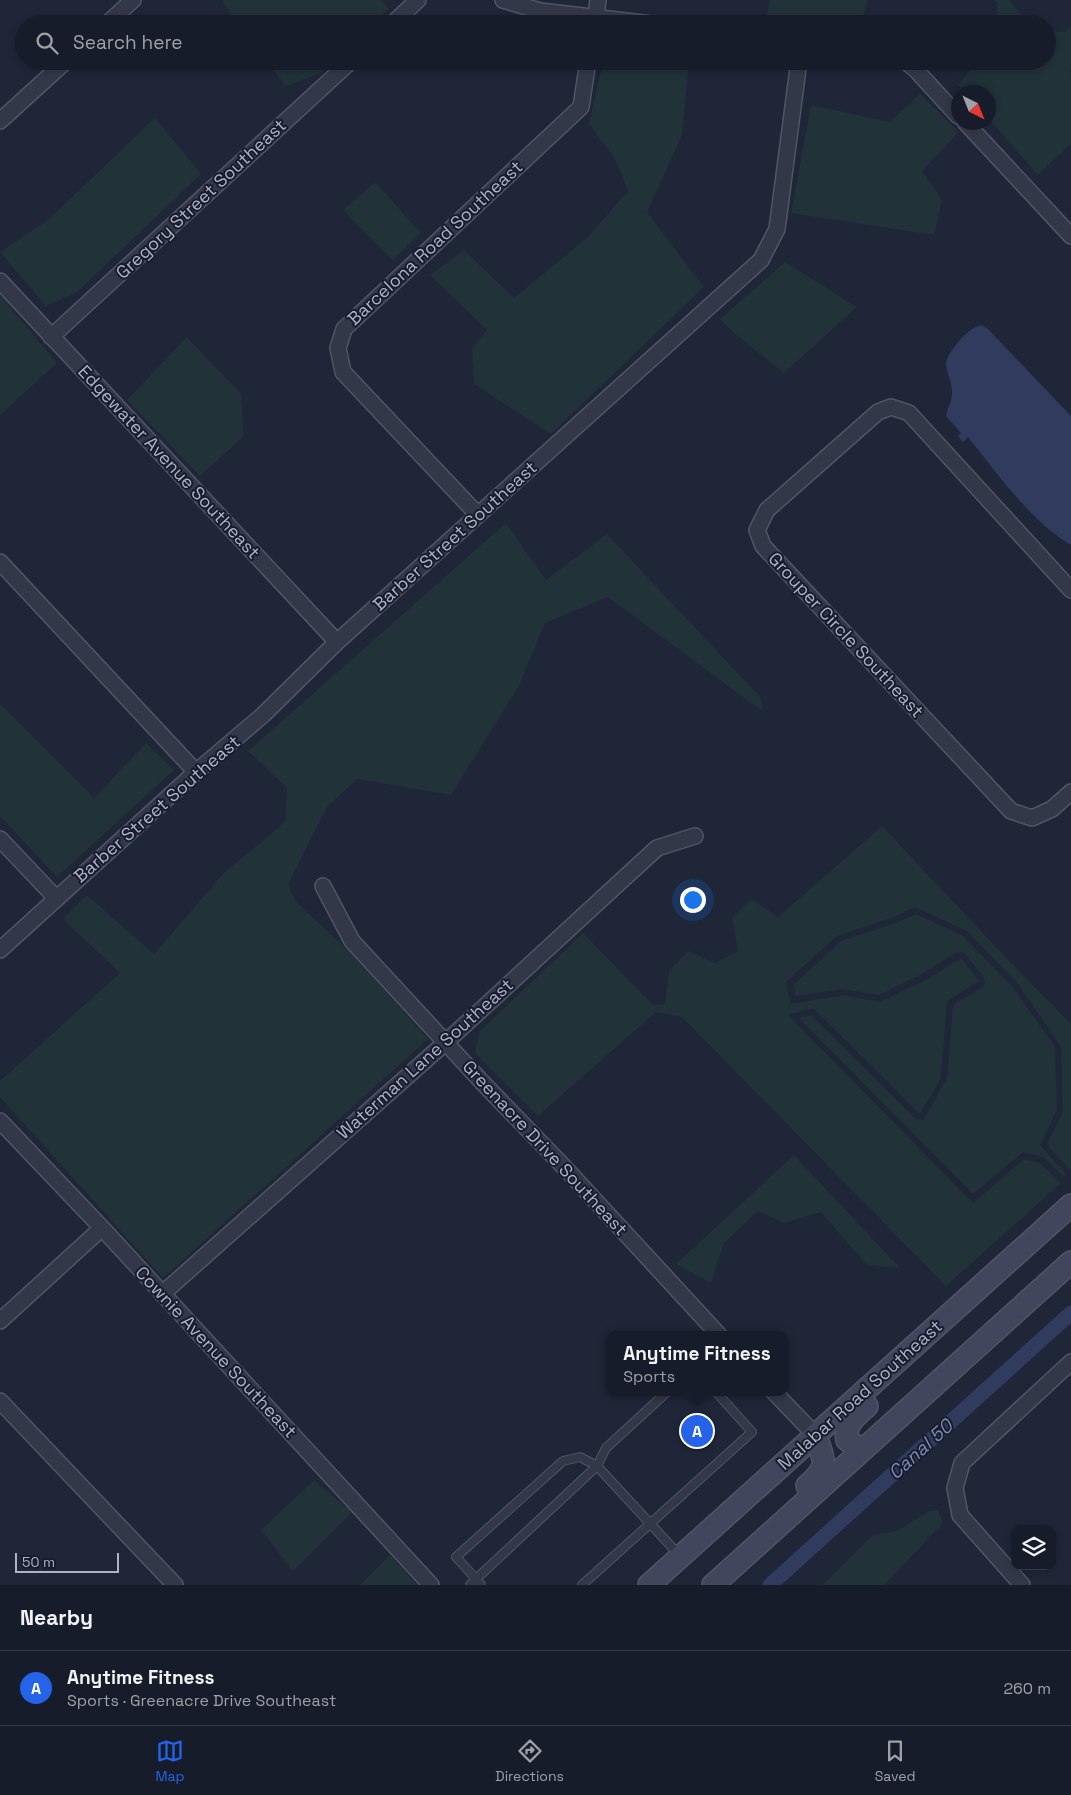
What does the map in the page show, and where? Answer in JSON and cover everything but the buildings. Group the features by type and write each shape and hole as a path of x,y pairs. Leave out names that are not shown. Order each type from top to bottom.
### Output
{"main road":[{"name":"Malabar Road Southeast","path":"649,1585 669,1570 1071,1205"},
{"path":"1042,1232 1071,1218"},
{"path":"982,1342 998,1314 1071,1248"},
{"path":"713,1585 865,1442 982,1342 1071,1262"},
{"path":"865,1442 847,1440 848,1426 856,1416 934,1345 940,1338 954,1310"},
{"path":"816,1436 826,1446 842,1449 865,1442"},
{"path":"702,1585 711,1573 818,1476 824,1467 823,1457 816,1436"}],"street":[{"path":"117,15 133,0"},
{"path":"402,15 418,0"},
{"path":"503,0 540,11 565,15"},
{"path":"596,15 598,0"},
{"path":"0,121 56,70"},
{"name":"Gregory Street Southeast","path":"51,337 341,70"},
{"name":"Barcelona Road Southeast","path":"478,515 343,372 338,348 344,328 581,107 587,70"},
{"name":"Barber Street Southeast","path":"0,950 196,772 264,715 337,642 761,260 777,229 799,70"},
{"path":"915,70 951,109"},
{"path":"972,130 1071,236"},
{"name":"Edgewater Avenue Southeast","path":"0,281 337,642"},
{"name":"Grouper Circle Southeast","path":"1071,590 909,413 891,407 878,412 767,510 757,530 763,546 1011,811 1032,818 1052,809 1071,792"},
{"path":"0,562 196,772"},
{"name":"Waterman Lane Southeast","path":"162,1294 446,1042 657,848 695,836"},
{"path":"0,839 56,898"},
{"name":"Greenacre Drive Southeast","path":"322,886 352,942 573,1176 715,1331"},
{"name":"Cownie Avenue Southeast","path":"0,1121 102,1228 431,1585"},
{"path":"0,1322 102,1228"},
{"path":"1022,1585 960,1515 955,1488 962,1463 1071,1362"},
{"path":"778,1396 816,1436"},
{"path":"0,1401 175,1585"}],"lane":[{"path":"663,1396 606,1448 597,1466 476,1583 456,1557 562,1461 580,1457 597,1466 650,1524 669,1570"},
{"path":"582,1585 752,1432 720,1396"}],"shaded area":[{"path":"222,0 381,0 389,9 383,15 231,15"},
{"path":"770,0 868,0 864,15 766,15"},
{"path":"993,0 1009,0 1021,15 997,15 997,2"},
{"path":"1071,25 1071,69 1069,71 1071,73 1071,144 1038,175 996,127 996,85 958,85 970,70 1056,70 1056,32 1064,32"},
{"path":"273,70 324,70 321,73 286,86"},
{"path":"601,70 688,70 682,135 647,212 704,287 551,434 474,384 472,348 487,330 430,275 464,250 514,298 588,237 628,191 615,159 589,124"},
{"path":"920,94 951,124 951,130 959,132 922,171 942,200 934,235 791,213 811,105 890,122"},
{"path":"155,118 201,174 77,292 46,306 0,252 48,220"},
{"path":"375,182 421,233 393,260 343,210"},
{"path":"785,262 857,307 784,373 734,333 720,319"},
{"path":"0,295 57,363 0,415"},
{"path":"187,337 241,394 244,436 200,476 127,400"},
{"path":"506,523 546,580 607,534 761,698 762,711 608,597 545,623 518,688 451,795 357,779 327,807 288,884 295,901 353,955 428,1039 163,1278 0,1097 0,1081 120,973 63,919 87,895 154,954 224,873 285,822 287,788 248,751"},
{"path":"0,704 94,798 146,743 174,770 57,877 0,816"},
{"path":"882,826 1071,1024 1071,1171 1047,1145 1063,1112 1061,1046 1017,983 967,931 915,907 894,917 837,936 786,982 791,1004 843,995 880,1002 926,980 961,958 979,981 947,1001 941,1078 920,1114 813,1008 788,1015 973,1203 1024,1159 1040,1163 1061,1183 946,1286 682,1017 656,1012 538,1116 475,1053 480,1031 583,933 653,1005 665,1004 669,971 688,951 715,963 738,951 732,918 751,899 778,917"},
{"path":"916,914 963,936 1012,986 1055,1047 1057,1110 1040,1145 1066,1174 1064,1177 1043,1157 1023,1152 973,1194 799,1018 811,1015 916,1119 923,1120 947,1079 953,1005 983,987 985,983 984,977 964,953 957,952 922,974 879,995 842,989 796,996 793,985 841,941 896,923"},
{"path":"794,1155 900,1268 867,1265 821,1212 784,1223 758,1211 724,1243 711,1283 676,1264"},
{"path":"314,1480 352,1512 293,1571 261,1530"},
{"path":"938,1510 943,1523 884,1585 823,1585 873,1535 897,1531 929,1511"},
{"path":"390,1555 417,1585 360,1585"}],"water":[{"path":"981,325 988,329 1071,416 1071,545 1056,535 1028,510 968,437 963,442 958,436 961,433 946,416 952,394 946,367 947,359 954,347 965,335"}],"waterway":[{"name":"Canal 50","path":"770,1585 1071,1313"}],"place":[{"name":"Anytime Fitness","path":"697,1431"}]}
